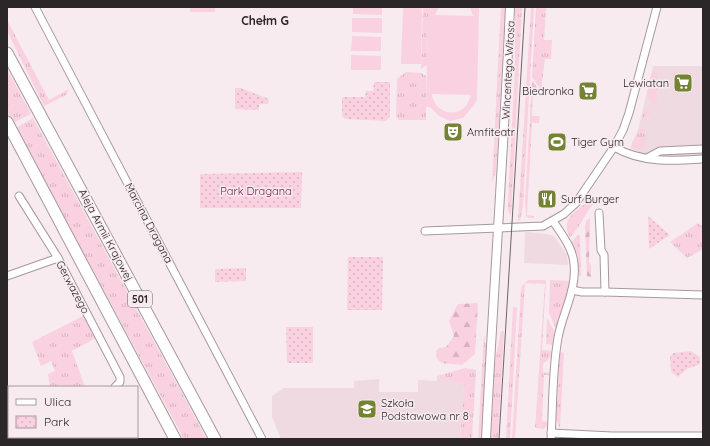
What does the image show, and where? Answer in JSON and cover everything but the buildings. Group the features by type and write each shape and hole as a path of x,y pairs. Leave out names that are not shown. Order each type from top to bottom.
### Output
{"main road":[{"name":"Aleja Armii Krajowej","path":"7,53 215,439"},
{"path":"7,122 175,439"}],"street":[{"name":"Marcina Dragana","path":"35,7 262,439"},
{"name":"Wincentego Witosa","path":"486,439 493,300 499,228 510,7"},
{"path":"425,231 543,226 564,214 581,197 614,147 629,113 657,7"},
{"path":"614,147 623,153 660,161 703,160"},
{"path":"647,158 660,150 703,149"},
{"name":"Gerwazego","path":"19,196 58,258 116,370 118,384"},
{"path":"599,213 601,250 604,255 605,292"},
{"path":"554,221 572,253 575,272 572,290 557,342 551,436 612,438 703,436"},
{"path":"7,276 58,258"},
{"path":"572,290 582,292 703,295"}],"shaded area":[{"path":"653,66 703,66 703,156 659,157 644,154 630,148 638,130"},
{"path":"525,232 554,236 567,255 568,265 524,263"},
{"name":"Szkoła Podstawowa nr 8","path":"437,378 464,382 460,439 281,439 272,417 272,396 284,388 354,388 354,381 379,379 379,392 418,392 418,380 437,381"}],"green space":[{"path":"190,7 215,7 215,12 190,12"},
{"path":"353,7 382,7 382,15 353,14"},
{"path":"403,7 422,7 421,64 401,64"},
{"path":"423,7 432,7 428,16 427,65 421,69"},
{"path":"432,7 439,7 435,15 473,16 470,7 478,7 479,9 477,99 463,118 450,121 439,116 430,107 426,107 428,16","holes":["432,94 471,95 465,107 460,111 450,112 444,111 440,108 433,100"]},
{"path":"501,7 506,7 496,171 492,183"},
{"path":"515,7 522,7 511,216 508,211 508,200 515,68"},
{"path":"531,7 534,7 523,205 520,221 518,220"},
{"path":"536,7 546,7 544,40 552,40 551,59 545,59 541,90 532,77"},
{"path":"352,18 382,18 382,33 352,32"},
{"path":"7,20 49,100 69,89 66,95 44,106 7,31"},
{"path":"352,36 381,37 381,51 351,51"},
{"path":"351,55 381,56 381,70 351,70"},
{"path":"7,69 31,114 13,123 7,111"},
{"path":"655,71 657,73 657,102 655,104 650,102 647,95 652,72"},
{"path":"406,72 422,73 426,76 426,120 399,120 396,117 397,79"},
{"path":"532,80 541,93 533,93 532,116 540,116 539,123 532,123 527,215 534,216 534,218 528,218 526,216 525,201"},
{"path":"374,82 390,82 390,117 386,121 345,119 342,116 342,97 365,97 366,91 373,91"},
{"path":"235,88 241,88 269,99 268,104 259,104 259,110 235,109"},
{"path":"643,111 650,111 651,113 642,120"},
{"path":"33,118 206,439 184,439 16,128"},
{"path":"640,129 644,129 645,142 644,148 638,150 632,143"},
{"name":"Park Dragana","path":"302,172 301,208 200,208 200,174"},
{"path":"237,187 244,187 244,200 237,200"},
{"path":"590,202 593,204 570,237 567,224 570,217 583,205"},
{"path":"648,216 670,235 649,249"},
{"path":"590,218 589,262 591,265 591,277 587,276 585,227 586,221"},
{"path":"698,223 703,227 703,249 687,258 670,242"},
{"path":"578,234 580,236 581,276 579,276 578,256 572,242"},
{"path":"348,257 383,257 382,310 347,310"},
{"path":"246,268 246,281 215,282 215,269"},
{"path":"528,280 546,280 542,350 552,351 552,356 543,364 543,372 551,373 551,375 544,375 542,421 547,422 547,426 544,429 535,428 545,284 525,283"},
{"path":"550,280 571,281 556,329 549,313"},
{"path":"525,283 515,439 512,439 521,290"},
{"path":"478,303 475,354 462,365 442,363 437,359 436,351 439,348 446,347 454,336 449,321 458,304"},
{"path":"513,307 517,308 510,439 506,439"},
{"path":"85,315 96,338 72,351 85,386 50,386 48,374 55,371 51,361 41,366 32,342"},
{"path":"547,318 555,332 553,345 546,344"},
{"path":"286,327 313,327 313,363 287,363"},
{"path":"501,331 504,331 498,439 491,439 494,368"},
{"path":"484,334 486,347 482,439 478,439"},
{"path":"691,351 700,357 700,364 687,369 678,377 671,372 670,356 674,353"},
{"path":"560,352 564,353 560,428 556,419"},
{"path":"465,368 476,370 472,439 460,439 464,383 437,378 437,376"}],"tram line":[{"path":"499,439 525,7"}],"place":[{"name":"Lewiatan","path":"683,83"},
{"name":"Biedronka","path":"588,91"},
{"name":"Amfiteatr","path":"453,132"},
{"name":"Tiger Gym","path":"557,142"},
{"name":"Surf Burger","path":"547,199"},
{"name":"Szkoła Podstawowa nr 8","path":"367,409"}],"district":[{"name":"Chełm G","path":"265,21"}]}
